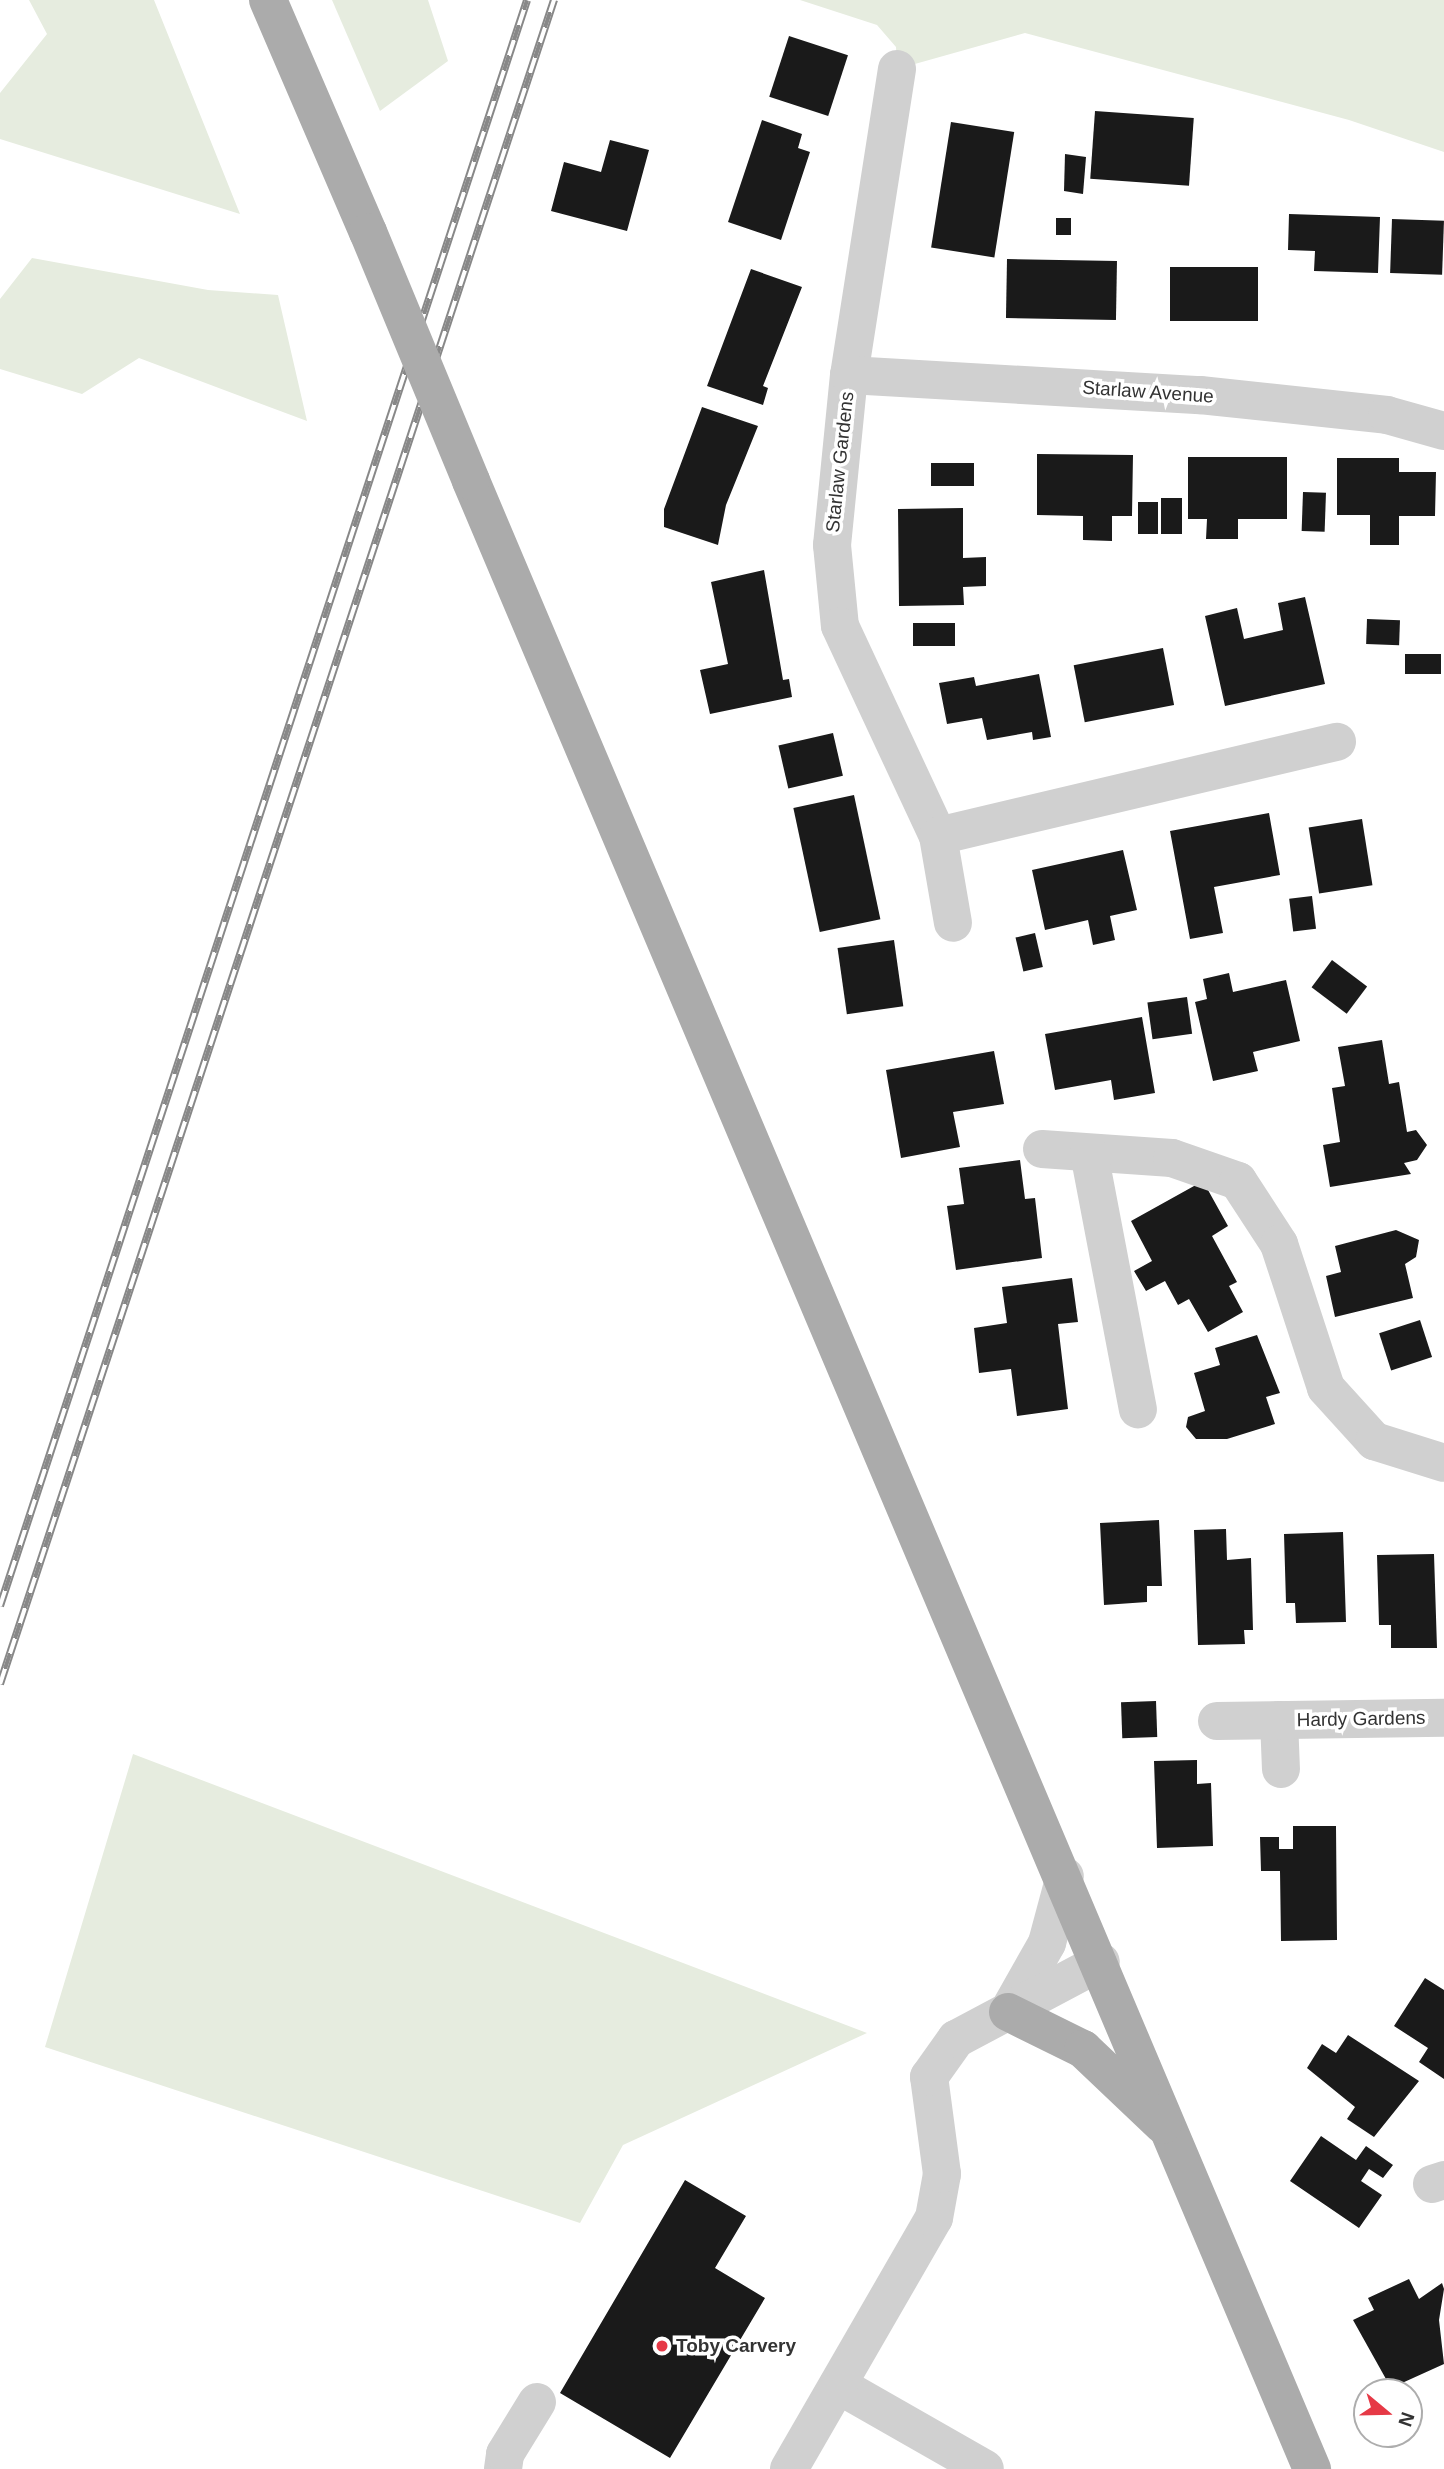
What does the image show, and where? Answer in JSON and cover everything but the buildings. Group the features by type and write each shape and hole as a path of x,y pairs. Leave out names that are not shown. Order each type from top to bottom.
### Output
{"main road":[{"path":"268,0 1065,1876 1312,2469"},
{"path":"1008,2012 1083,2049 1172,2133"}],"street":[{"name":"Starlaw Gardens","path":"897,69 849,375 832,545 840,626 938,836 953,923"},
{"name":"Starlaw Avenue","path":"849,375 1200,395 1387,415 1444,431"},
{"path":"938,836 1337,742"},
{"path":"1042,1149 1171,1158 1238,1181 1279,1244 1326,1388 1374,1441 1444,1464"},
{"path":"1089,1153 1138,1409"},
{"name":"Hardy Gardens","path":"1217,1721 1444,1718"},
{"name":"Hardy Gardens","path":"1279,1720 1280,1769"},
{"path":"1008,2012 1046,1943 1065,1876"},
{"path":"789,2469 934,2218 942,2174 929,2077 956,2039 1101,1962"},
{"path":"838,2385 985,2469"},
{"path":"503,2469 505,2454 537,2402"}],"shaded area":[{"path":"29,0 154,0 240,214 0,139 0,93 47,34"},
{"path":"332,0 428,0 448,61 380,111"},
{"path":"800,0 1444,0 1444,152 1349,120 1025,33 897,69 896,47 877,25"},
{"path":"32,258 208,290 278,295 307,421 139,358 82,394 0,369 0,299"},
{"path":"133,1754 867,2033 623,2145 580,2223 45,2047"}],"railway":[{"path":"0,1606 527,0"},
{"path":"0,1684 554,0"}],"place":[{"name":"Toby Carvery","path":"662,2346"}]}
